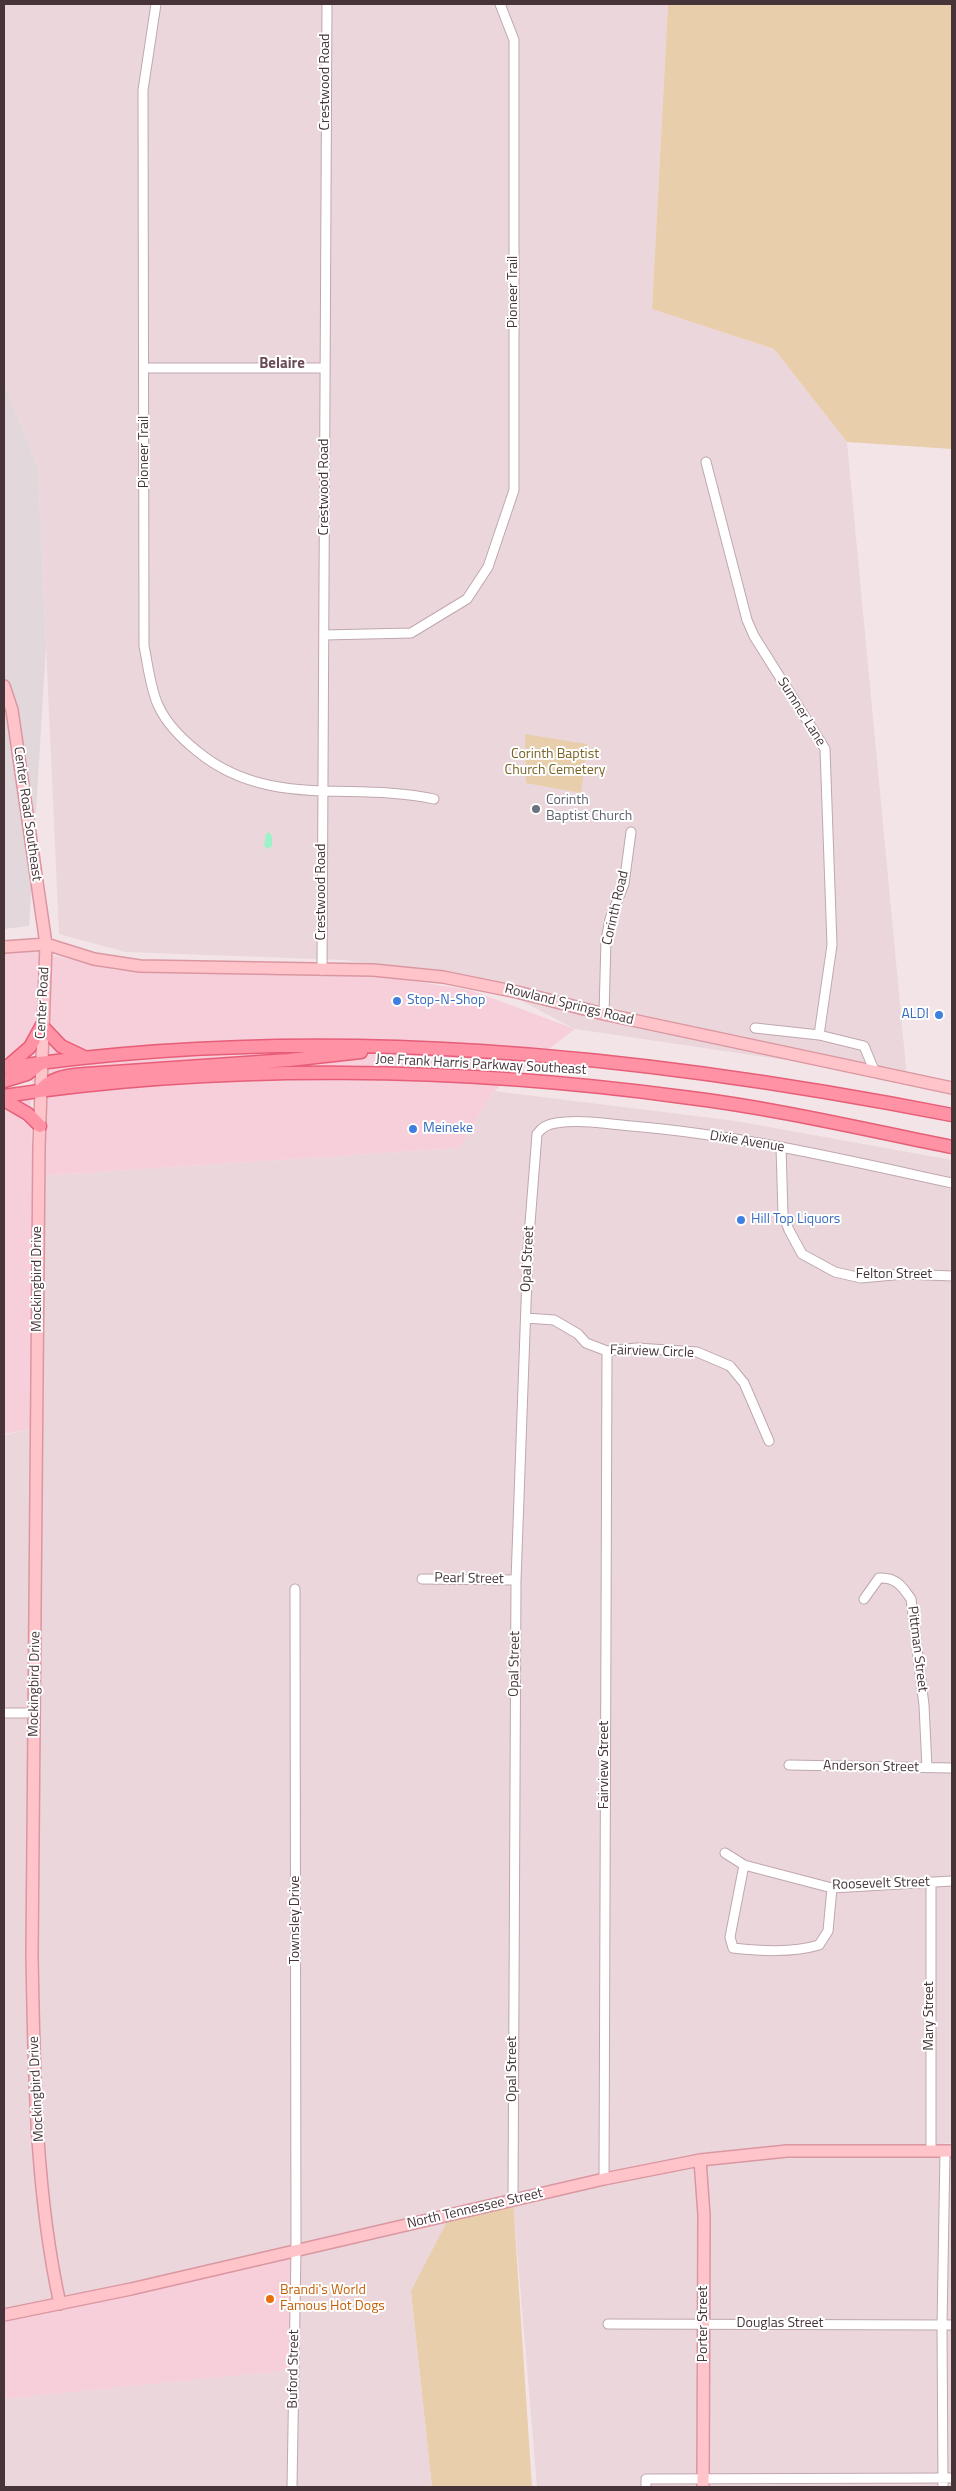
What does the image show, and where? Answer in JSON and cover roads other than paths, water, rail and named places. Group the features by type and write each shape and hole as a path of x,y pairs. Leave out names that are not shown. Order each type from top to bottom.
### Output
{"main road":[{"path":"4,1072 30,1047 42,1026 61,1046 88,1058"},
{"path":"40,1091 47,1082 63,1077 344,1056 375,1047"},
{"name":"Joe Frank Harris Parkway Southeast","path":"40,1063 88,1058 253,1048 375,1047 510,1052 682,1069 952,1115"},
{"path":"4,1072 27,1074 40,1063"},
{"name":"Joe Frank Harris Parkway Southeast","path":"4,1096 164,1080 274,1075 383,1074 519,1079 712,1101 952,1147"},
{"path":"4,1100 28,1114 40,1126"}],"street":[{"name":"Pioneer Trail","path":"156,4 143,90 144,646 158,705 181,738 216,767 266,786 322,793 411,794 434,799"},
{"name":"Crestwood Road","path":"322,970 326,4"},
{"name":"Pioneer Trail","path":"324,635 411,633 467,599 488,567 514,490 514,40 500,4"},
{"path":"145,368 325,368"},
{"name":"Sumner Lane","path":"706,462 746,620 754,636 825,748 832,945 820,1034"},
{"name":"Center Road Southeast","path":"4,686 12,710 46,944"},
{"name":"Corinth Road","path":"604,1014 606,940 610,919 624,884 631,832"},
{"name":"Rowland Springs Road","path":"4,947 46,944 81,956 124,965 373,970 443,977 517,992 604,1014 952,1088"},
{"name":"Center Road","path":"40,1063 46,944"},
{"path":"756,1028 820,1034 864,1046 874,1070"},
{"name":"Mockingbird Drive","path":"40,1063 32,1954 34,2078 43,2191 60,2304"},
{"name":"Dixie Avenue","path":"540,1130 551,1124 571,1122 690,1132 781,1147 952,1183"},
{"name":"Opal Street","path":"513,2200 516,1580 535,1139 540,1130"},
{"name":"Felton Street","path":"781,1147 783,1214 802,1254 835,1272 861,1278 904,1274 952,1276"},
{"name":"Fairview Circle","path":"526,1318 554,1320 578,1334 586,1343 607,1351 637,1348 697,1352 730,1366 744,1383 769,1440"},
{"name":"Fairview Street","path":"604,2179 607,1351"},
{"name":"Pittman Street","path":"864,1599 879,1578 890,1577 902,1585 911,1599 924,1705 927,1768"},
{"name":"Pearl Street","path":"422,1578 516,1580"},
{"name":"Townsley Drive","path":"296,1589 296,2250"},
{"path":"4,1713 34,1713"},
{"name":"Anderson Street","path":"789,1765 952,1768"},
{"name":"Roosevelt Street","path":"725,1853 744,1864 832,1888 952,1881"},
{"path":"744,1864 730,1937 733,1948 760,1951 808,1948 819,1945 828,1930 832,1888"},
{"name":"Mary Street","path":"931,1882 931,2151"},
{"path":"646,2487 646,2479 703,2483 946,2481 942,2325 949,2151"},
{"name":"North Tennessee Street","path":"4,2315 60,2304 604,2179 700,2160 787,2152 949,2151"},
{"name":"Porter Street","path":"700,2160 704,2196 703,2483"},
{"name":"Buford Street","path":"292,2487 296,2250"},
{"name":"Douglas Street","path":"608,2324 952,2325"}],"place":[{"name":"Corinth Baptist Church","path":"536,809"},
{"name":"Stop-N-Shop","path":"397,1001"},
{"name":"ALDI","path":"939,1015"},
{"name":"Meineke","path":"413,1129"},
{"name":"Hill Top Liquors","path":"741,1220"},
{"name":"Brandi's World Famous Hot Dogs","path":"270,2299"}],"district":[{"name":"Belaire","path":"282,364"}],"park label":[{"name":"Corinth Baptist Church Cemetery","path":"555,764"}]}
